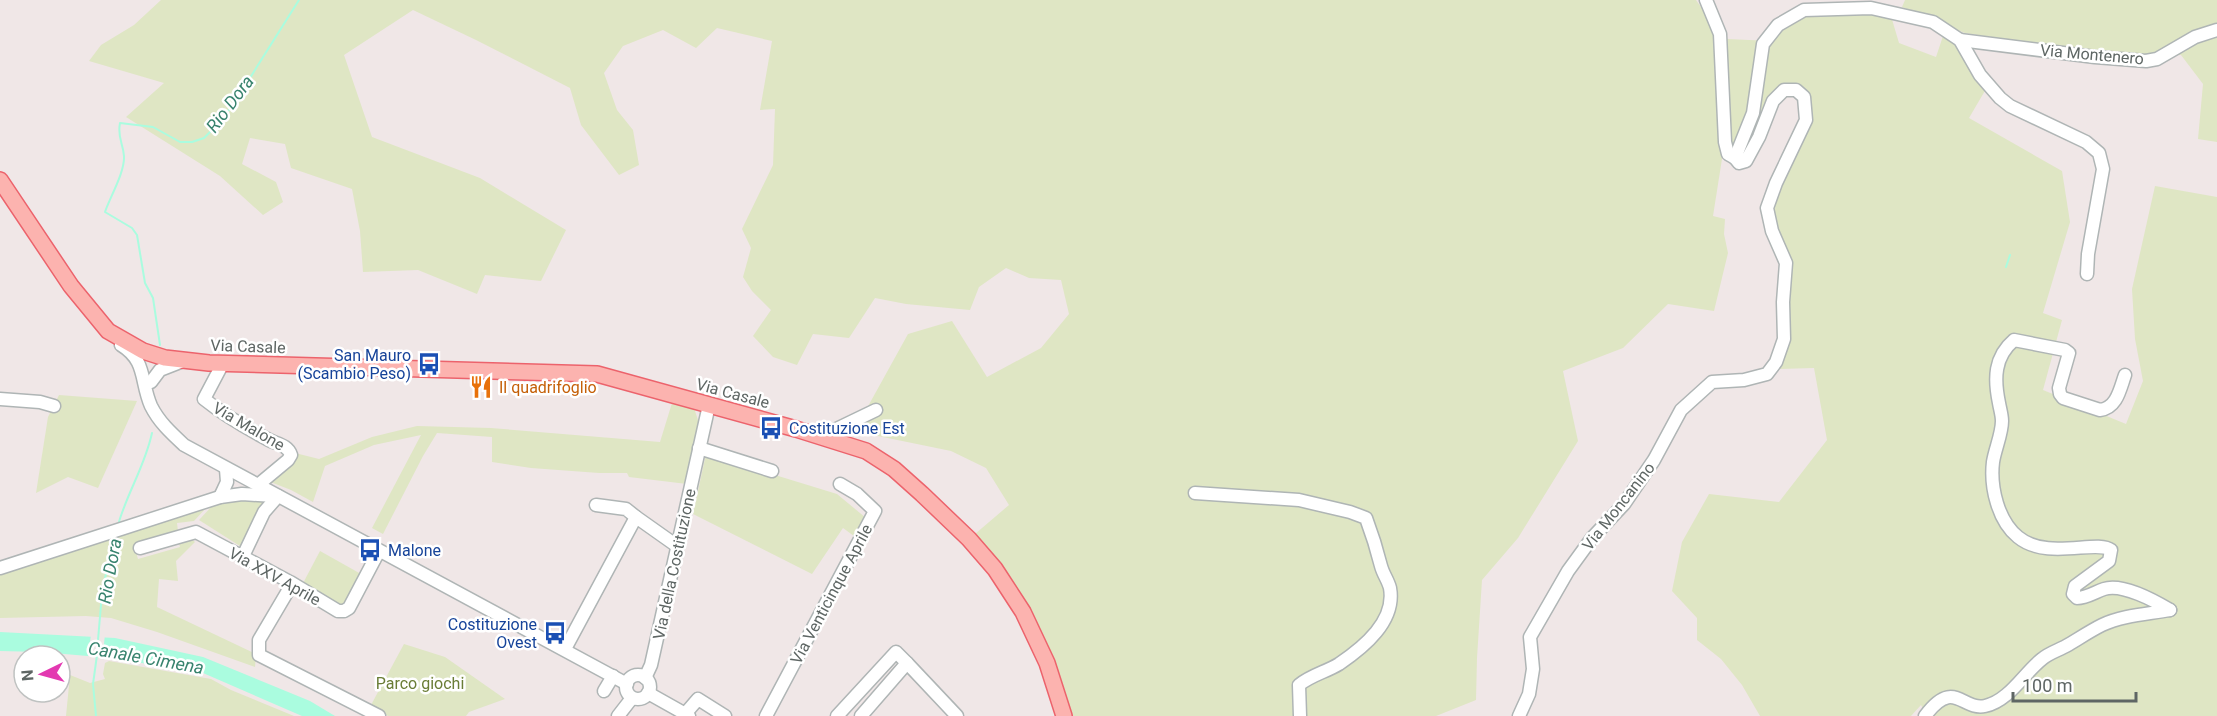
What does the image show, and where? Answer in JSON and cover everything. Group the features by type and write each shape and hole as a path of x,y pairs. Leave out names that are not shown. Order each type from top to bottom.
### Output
{"main road":[{"name":"Via Casale","path":"2,190 71,286 108,331 143,351 183,362 597,374 822,436 866,451 894,469 961,531 989,562 1028,622 1047,663 1064,716"}],"street":[{"path":"1706,0 1720,34 1725,142 1728,154 1735,158 1753,113 1763,44 1778,25 1804,10 1871,8 1933,22 1960,40 1980,75 2000,99 2086,142 2099,153 2103,169 2088,254 2087,274"},
{"name":"Via Montenero","path":"1960,40 2095,57 2145,60 2157,59 2194,37 2217,30"},
{"name":"Via Moncanino","path":"1519,716 1529,694 1533,669 1530,637 1568,571 1592,538 1624,504 1654,460 1681,410 1712,382 1744,380 1767,374 1776,362 1784,339 1782,302 1786,263 1772,231 1767,208 1776,183 1806,120 1804,97 1796,90 1784,90 1773,101 1759,137 1746,161 1739,163 1735,158"},
{"path":"108,331 117,342 130,351 141,366 151,405 159,419 184,445 627,684"},
{"path":"1925,716 1931,708 1950,697 1958,697 1975,706 1985,706 2002,698 2043,657 2103,624 2170,610 2157,602 2120,588 2105,588 2077,598 2073,594 2075,586 2109,561 2111,550 2103,546 2042,549 2030,545 2011,531 1999,509 1995,494 1993,464 2002,422 1996,385 1999,358 2004,348 2014,340 2065,350 2069,353 2059,388 2060,394 2063,398 2100,410 2115,403 2126,375"},
{"path":"143,351 151,382 151,405"},
{"path":"151,382 160,370 183,362"},
{"name":"Via Malone","path":"223,363 202,392 204,399 224,415 290,450 291,455 288,460 258,485"},
{"path":"0,399 54,405"},
{"name":"Via della Costituzione","path":"645,678 651,665 709,405"},
{"path":"822,436 876,410"},
{"path":"699,448 772,471"},
{"path":"219,497 227,482 226,469"},
{"name":"Via Venticinque Aprile","path":"766,716 875,511 857,494 840,484"},
{"path":"1195,493 1299,500 1366,518 1379,553 1382,569 1390,586 1391,601 1385,617 1369,642 1338,665 1308,678 1299,685 1300,716"},
{"path":"0,568 219,497 242,494 278,496"},
{"path":"245,552 264,512 278,496"},
{"path":"596,505 611,504 626,509 677,546"},
{"path":"565,649 636,517"},
{"name":"Via XXV Aprile","path":"140,548 196,532 338,611 349,608 379,551"},
{"path":"292,584 259,640 259,655 380,716"},
{"path":"837,716 896,652 957,716"},
{"path":"861,716 907,663"},
{"path":"604,691 613,676"},
{"path":"634,676 645,678 650,686 648,693 642,698 632,698 626,690 627,684 634,676"},
{"path":"864,686 876,698"},
{"path":"648,693 687,715 698,699 725,716"},
{"path":"618,716 632,698"}],"green space":[{"path":"161,0 1696,0 1713,24 1722,159 1713,216 1725,219 1724,234 1728,253 1714,311 1668,304 1623,348 1563,371 1578,441 1518,538 1482,580 1476,700 1436,716 1071,716 999,566 975,534 1009,505 986,468 951,451 873,435 856,428 908,334 952,321 987,377 1041,348 1069,314 1061,280 1029,278 1006,268 979,287 970,310 906,304 875,298 849,338 813,334 797,365 773,357 753,336 771,310 752,291 743,277 751,248 742,229 773,165 775,109 760,110 772,41 717,28 696,48 663,30 623,46 604,73 617,110 633,130 639,165 619,175 581,125 570,88 413,10 344,55 372,137 480,178 566,230 541,281 485,275 477,294 418,270 363,272 360,231 352,189 291,168 285,144 250,138 242,164 276,182 283,202 263,215 220,176 126,117 164,83 89,61 101,45 134,25"},
{"path":"1905,0 2217,0 2217,142 2198,139 2203,84 2181,55 2142,56 1965,33 1902,7"},
{"path":"1871,10 1891,16 1899,43 1936,57 1944,33 1957,42 1986,89 1969,118 2062,171 2070,222 2043,313 2062,320 2043,390 2126,424 2143,381 2135,339 2132,289 2155,186 2217,197 2217,716 1927,716 1921,705 1911,716 1760,716 1742,685 1721,659 1697,640 1697,618 1672,591 1682,542 1709,494 1779,502 1827,440 1814,368 1779,369 1787,340 1789,262 1771,208 1809,120 1798,88 1772,99 1745,151 1728,144 1727,39 1772,41 1781,28 1804,13"},
{"path":"59,395 137,401 98,488 68,477 36,493 48,417"},
{"path":"672,403 694,408 699,423 687,484 629,477 627,473 531,468 492,462 492,437 437,433 383,534 372,528 421,435 374,445 325,466 313,502 268,481 295,453 319,459 372,437 417,426 491,428 660,442"},
{"path":"706,454 837,494 866,518 858,539 843,528 812,574 693,514"},
{"path":"233,500 266,502 243,548 199,520 212,506"},
{"path":"205,509 194,521 177,523 176,534 134,545 138,559 180,547 178,540 190,538 195,542 176,561 178,581 159,579 157,607 256,654 255,667 111,618 86,616 0,618 0,574"},
{"path":"320,551 361,574 345,605 337,607 301,587"},
{"name":"Parco giochi","path":"404,644 445,657 505,699 469,712 466,716 388,716 371,705"},
{"path":"109,661 211,679 231,690 294,716 66,716 67,704 72,704 72,676 90,683 105,679 103,674 105,663"}],"water":[{"name":"Canale Cimena","path":"0,632 115,638 203,657 310,701 335,716 302,716 203,673 111,658 72,655 72,644 12,644 12,651 0,651"}],"pier":[{"path":"91,634 105,635 102,660 88,659"}],"waterway":[{"name":"Rio Dora","path":"160,345 153,298 145,283 137,235 132,228 105,212 124,162 119,132 120,123 153,127 180,142 192,142 204,138 214,128 214,124 231,108 299,0"},
{"path":"2006,267 2010,255"},
{"name":"Rio Dora","path":"118,525 152,433"},
{"name":"Rio Dora","path":"98,640 102,593 114,536"},
{"name":"Rio Dora","path":"96,716 93,684 97,655"}],"place":[{"name":"San Mauro (Scambio Peso)","path":"429,364"},
{"name":"Il quadrifoglio","path":"481,387"},
{"name":"Costituzione Est","path":"771,428"},
{"name":"Malone","path":"370,550"},
{"name":"Costituzione Ovest","path":"555,633"}]}
